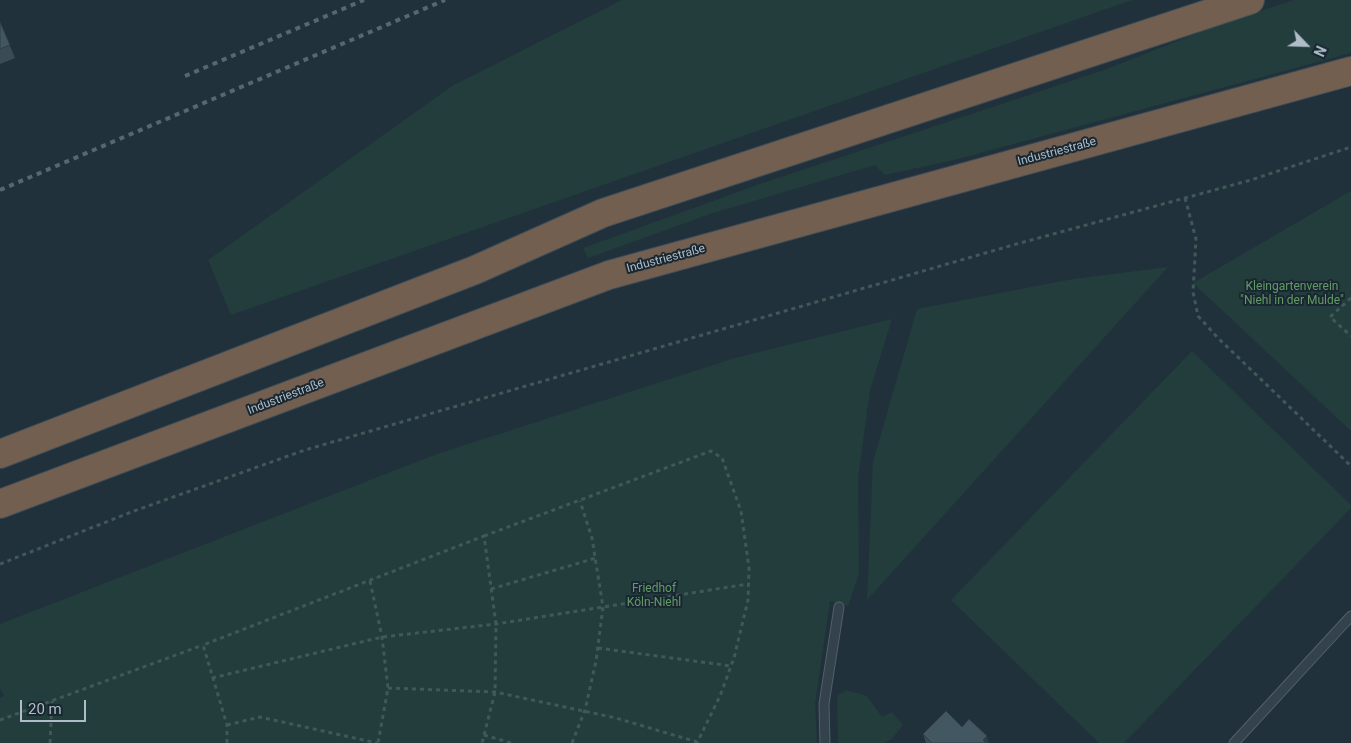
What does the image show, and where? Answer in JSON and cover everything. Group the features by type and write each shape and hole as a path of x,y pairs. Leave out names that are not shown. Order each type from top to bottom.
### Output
{"highway":[{"path":"0,454 475,270 603,213 1250,0"},
{"name":"Industriestraße","path":"0,504 610,275 1351,71"}],"lane":[{"path":"825,743 824,704 839,607"},
{"path":"1234,743 1351,616"}],"path":[{"path":"0,564 134,511 305,450 500,392 1251,180 1351,147"},
{"path":"1185,198 1196,239 1193,292 1198,316 1218,338 1351,466"},
{"path":"1351,298 1330,317 1351,336"},
{"path":"0,720 711,451 722,458 741,511 749,568 748,600 732,666 720,696 697,742 585,710 495,692 388,688"},
{"path":"572,743 585,710 598,648 603,607 596,558 580,501"},
{"path":"482,743 495,692 496,624 484,536"},
{"path":"491,589 596,558"},
{"path":"226,725 260,717 378,743 388,688 382,637 370,581"},
{"path":"212,678 382,637 496,624 748,584"},
{"path":"202,645 226,725 227,743"},
{"path":"598,648 732,666"},
{"path":"50,743 52,701"},
{"path":"484,735 511,743"}],"green space":[{"path":"622,0 1132,0 231,315 208,260 452,86"},
{"path":"1294,0 1351,0 1351,53 958,159 885,175 875,165 713,213 588,258 583,248 757,185 1104,70 1218,25"},
{"name":"Kleingartenverein \"Niehl in der Mulde\"","path":"1351,191 1351,431 1193,283"},
{"path":"1168,267 867,600 873,462 917,309 1073,279"},
{"name":"Friedhof Köln-Niehl","path":"892,319 870,390 858,479 859,574 848,606 830,601 815,704 817,743 0,743 0,698 4,696 0,688 0,624 437,454 735,358"},
{"path":"1192,351 1351,505 1351,508 1124,743 1099,743 951,600"},
{"path":"846,690 867,696 882,717 892,712 903,725 892,739 884,743 838,743 837,696"}],"building":[{"path":"0,22 10,45 0,49"},
{"path":"946,711 962,727 969,719 987,736 983,740 986,743 932,743 923,734"}],"railway":[{"path":"185,76 364,0"},
{"path":"0,190 445,0"}]}
